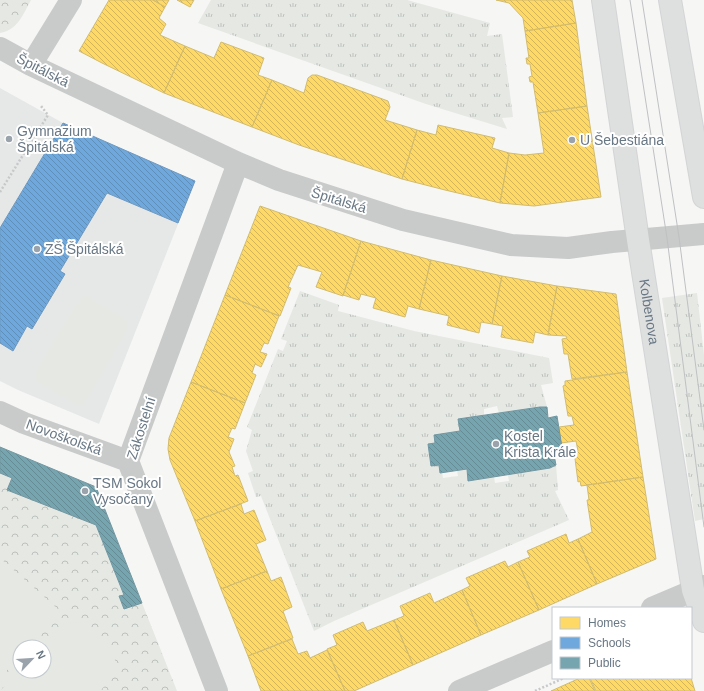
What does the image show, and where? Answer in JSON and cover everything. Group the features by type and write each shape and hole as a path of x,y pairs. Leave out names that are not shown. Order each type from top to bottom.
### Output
{"main road":[{"name":"Kolbenova","path":"603,0 638,240 704,621"},
{"path":"670,0 704,197"}],"street":[{"path":"31,65 71,0"},
{"name":"Špitálská","path":"0,48 31,65 238,163 278,180 403,220 511,245 568,248 704,234"},
{"name":"Zákostelní","path":"217,691 128,461 238,163"},
{"name":"Novoškolská","path":"0,412 24,423 128,461"},
{"path":"654,607 699,588"},
{"path":"459,691 552,651"}],"path":[{"path":"0,192 48,115 41,106"},
{"path":"535,691 562,679"}],"shaded area":[{"path":"0,88 63,123 195,181 99,424 0,381"}],"green space":[{"path":"0,0 31,0 16,25 11,29 0,33"},
{"path":"211,0 407,0 490,23 487,36 502,34 513,117 502,118 507,129 426,104 198,23"},
{"path":"300,291 339,305 338,311 414,331 549,358 553,383 541,385 547,407 499,413 497,406 484,409 484,415 464,429 443,440 428,444 439,465 443,478 458,476 457,470 467,469 468,481 494,477 495,483 509,481 508,475 550,468 556,465 558,490 555,491 569,520 314,631 261,496 256,497 248,473 253,471 246,451 252,430 247,427 278,349 283,351 287,341 281,339"},
{"path":"697,293 704,355 704,519 695,521 662,298"},
{"path":"86,295 128,321 127,330 86,401 79,406 36,381 36,371 78,301"},
{"path":"0,472 96,525 124,595 119,597 124,609 142,603 177,691 0,691"},
{"path":"0,558 60,611 35,639 12,639 12,665 0,678"},
{"path":"65,622 84,623 113,652 118,672 100,691 0,691 12,678 52,679 52,639 49,639"}],"building: Homes":[{"path":"109,0 153,0 165,7 159,18 166,24 160,35 185,46 164,93 79,51"},
{"path":"153,0 169,0 165,7"},
{"path":"177,0 194,0 190,7"},
{"path":"496,0 572,0 576,23 525,31 523,18 509,3"},
{"path":"576,23 587,106 538,113 533,82 530,82 529,77 532,76 530,64 527,64 526,58 529,58 525,31"},
{"path":"221,42 264,58 258,75 272,80 252,127 164,93 185,46 214,58"},
{"path":"312,75 317,75 388,101 390,107 385,120 417,130 402,179 299,145 252,127 272,80 304,93 308,78"},
{"path":"587,106 601,197 534,206 500,203 509,153 525,155 544,153 538,113"},
{"path":"438,125 495,138 492,148 509,153 500,203 402,179 417,130 436,135"},
{"path":"260,206 361,241 343,296 316,287 322,272 298,265 288,287 291,288 280,316 225,295"},
{"path":"361,241 431,260 419,309 408,306 405,317 373,308 376,298 361,294 359,300 343,295"},
{"path":"431,260 502,276 492,324 481,322 479,333 447,325 449,316 419,309"},
{"path":"502,276 557,286 548,335 535,332 533,343 501,337 503,326 492,324"},
{"path":"557,286 616,294 627,372 572,379 568,354 564,354 562,339 567,338 566,336 548,335"},
{"path":"225,295 279,316 268,344 264,343 260,352 267,354 261,367 255,364 252,373 256,375 245,403 191,382"},
{"path":"627,372 643,477 581,486 580,481 578,482 574,451 578,451 576,441 561,443 559,427 574,425 572,416 568,416 563,386 565,385 565,381"},
{"path":"191,382 245,403 235,429 232,428 228,437 234,439 229,452 235,466 232,467 235,476 238,475 248,501 195,521 170,460 168,449 169,438"},
{"path":"643,477 656,559 597,584 578,539 592,532 587,500 589,500 587,485"},
{"path":"241,504 244,514 254,510 266,540 256,544 267,571 221,589 195,521"},
{"path":"566,534 569,543 578,539 597,584 539,610 518,562 530,557 527,551"},
{"path":"505,561 508,567 518,562 539,610 481,635 462,590 470,586 466,578"},
{"path":"267,571 271,581 281,577 292,607 283,611 293,638 248,656 221,589"},
{"path":"462,590 481,635 413,665 394,620 404,616 400,606 430,593 434,603"},
{"path":"394,620 413,665 354,691 345,691 327,649 337,645 333,635 363,622 367,631"},
{"path":"292,639 298,654 307,651 310,658 327,650 345,691 261,691 248,656"},
{"path":"578,679 589,679 595,691 551,691"},
{"path":"590,679 691,679 695,691 596,691"}],"building: Schools":[{"name":"ZŠ Špitálská","path":"63,123 195,181 178,223 107,193 60,271 65,274 32,329 27,326 13,351 0,343 0,228"}],"building: Public":[{"name":"Kostel Krista Krále","path":"547,407 548,418 557,416 563,454 554,455 556,465 550,468 468,481 467,469 440,473 439,465 431,466 428,444 435,443 434,435 460,431 458,419"},
{"path":"0,447 96,487 142,603 124,609 119,596 124,595 96,525 7,490 12,478 0,473"}],"tram line":[{"path":"630,0 667,238 704,527"},
{"path":"642,0 679,237 704,430"}],"place":[{"name":"Gymnazium Špitálská","path":"9,139"},
{"name":"U Šebestiána","path":"572,140"},
{"name":"ZŠ Špitálská","path":"37,249"},
{"name":"Kostel Krista Krále","path":"496,444"},
{"name":"TSM Sokol Vysočany","path":"85,491"}]}
